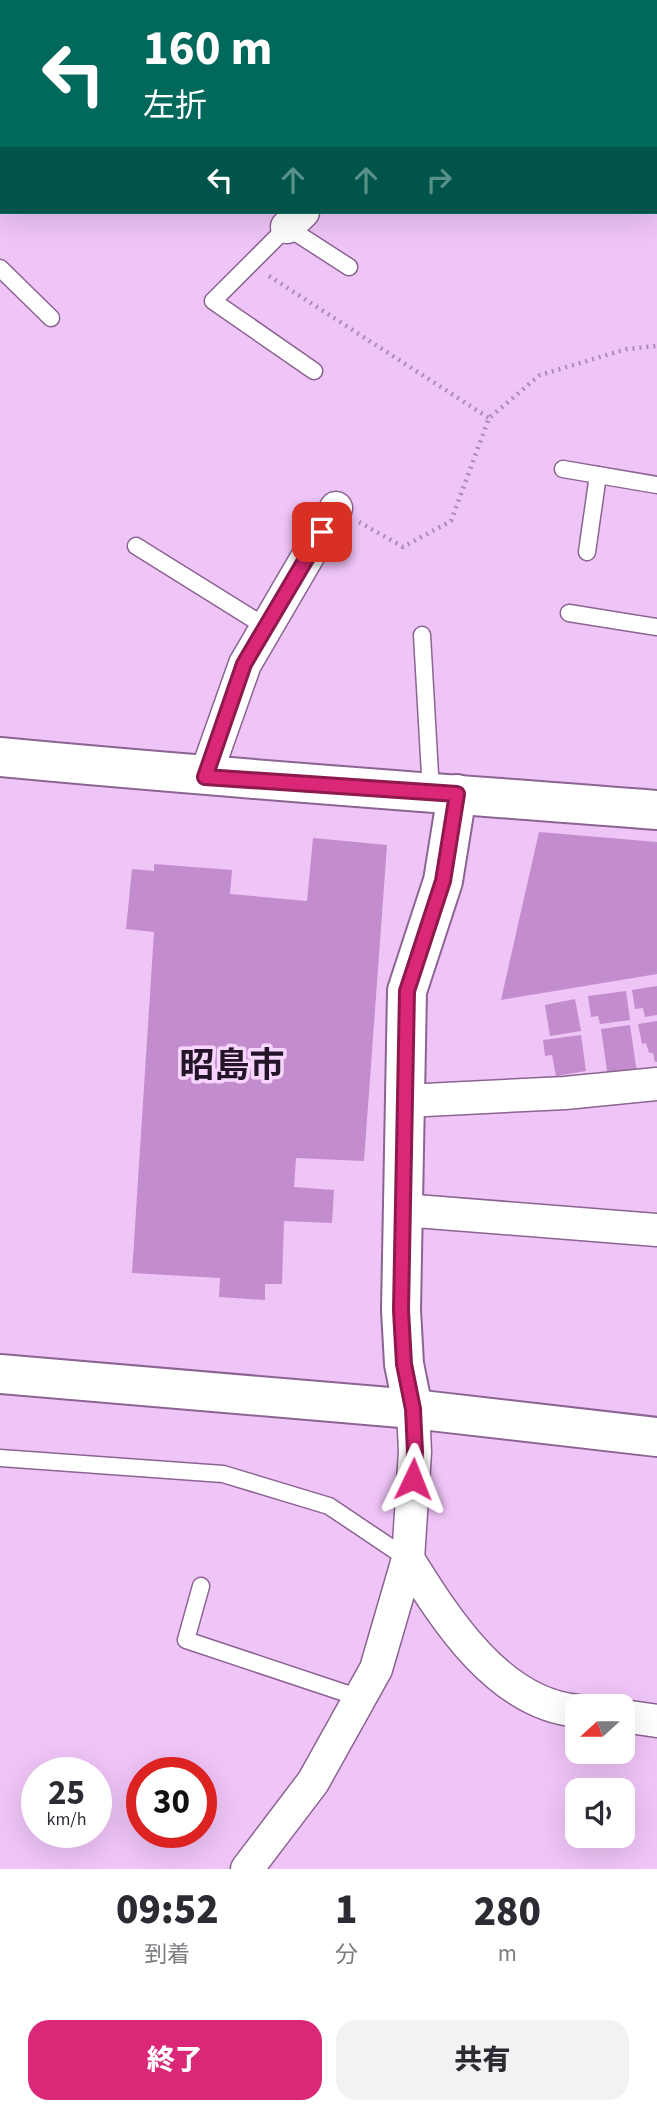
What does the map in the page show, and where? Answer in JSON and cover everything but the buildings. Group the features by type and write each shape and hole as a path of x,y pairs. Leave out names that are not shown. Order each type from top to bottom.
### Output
{"street":[{"path":"205,777 244,664 336,508"},
{"path":"0,757 205,777 657,810"},
{"path":"247,1869 313,1782 376,1669 408,1559 415,1452 413,1409 404,1364 401,1310 407,991 443,881 444,793"},
{"path":"405,1101 565,1093 657,1084"},
{"path":"403,1210 657,1230"},
{"path":"0,1374 413,1409 657,1437"},
{"path":"408,1559 464,1642 489,1666 522,1691 565,1710"},
{"path":"635,1717 657,1720"}],"lane":[{"path":"314,371 213,301 295,220 349,267"},
{"path":"0,268 51,318"},
{"path":"563,469 657,485"},
{"path":"587,552 598,475"},
{"path":"136,546 266,627"},
{"path":"569,613 657,627"},
{"path":"422,635 444,793"},
{"path":"0,1458 223,1474 329,1506 408,1559"},
{"path":"201,1587 186,1640 360,1698"}],"path":[{"path":"250,263 489,418"},
{"path":"336,508 403,547 450,521 489,418 540,375 628,348 657,346"}],"district":[{"name":"昭島市","path":"232,1066"}],"route":[{"path":"322,532 244,664 205,777 457,794 443,881 407,991 401,1310 404,1364 413,1409 413,1479"}]}
